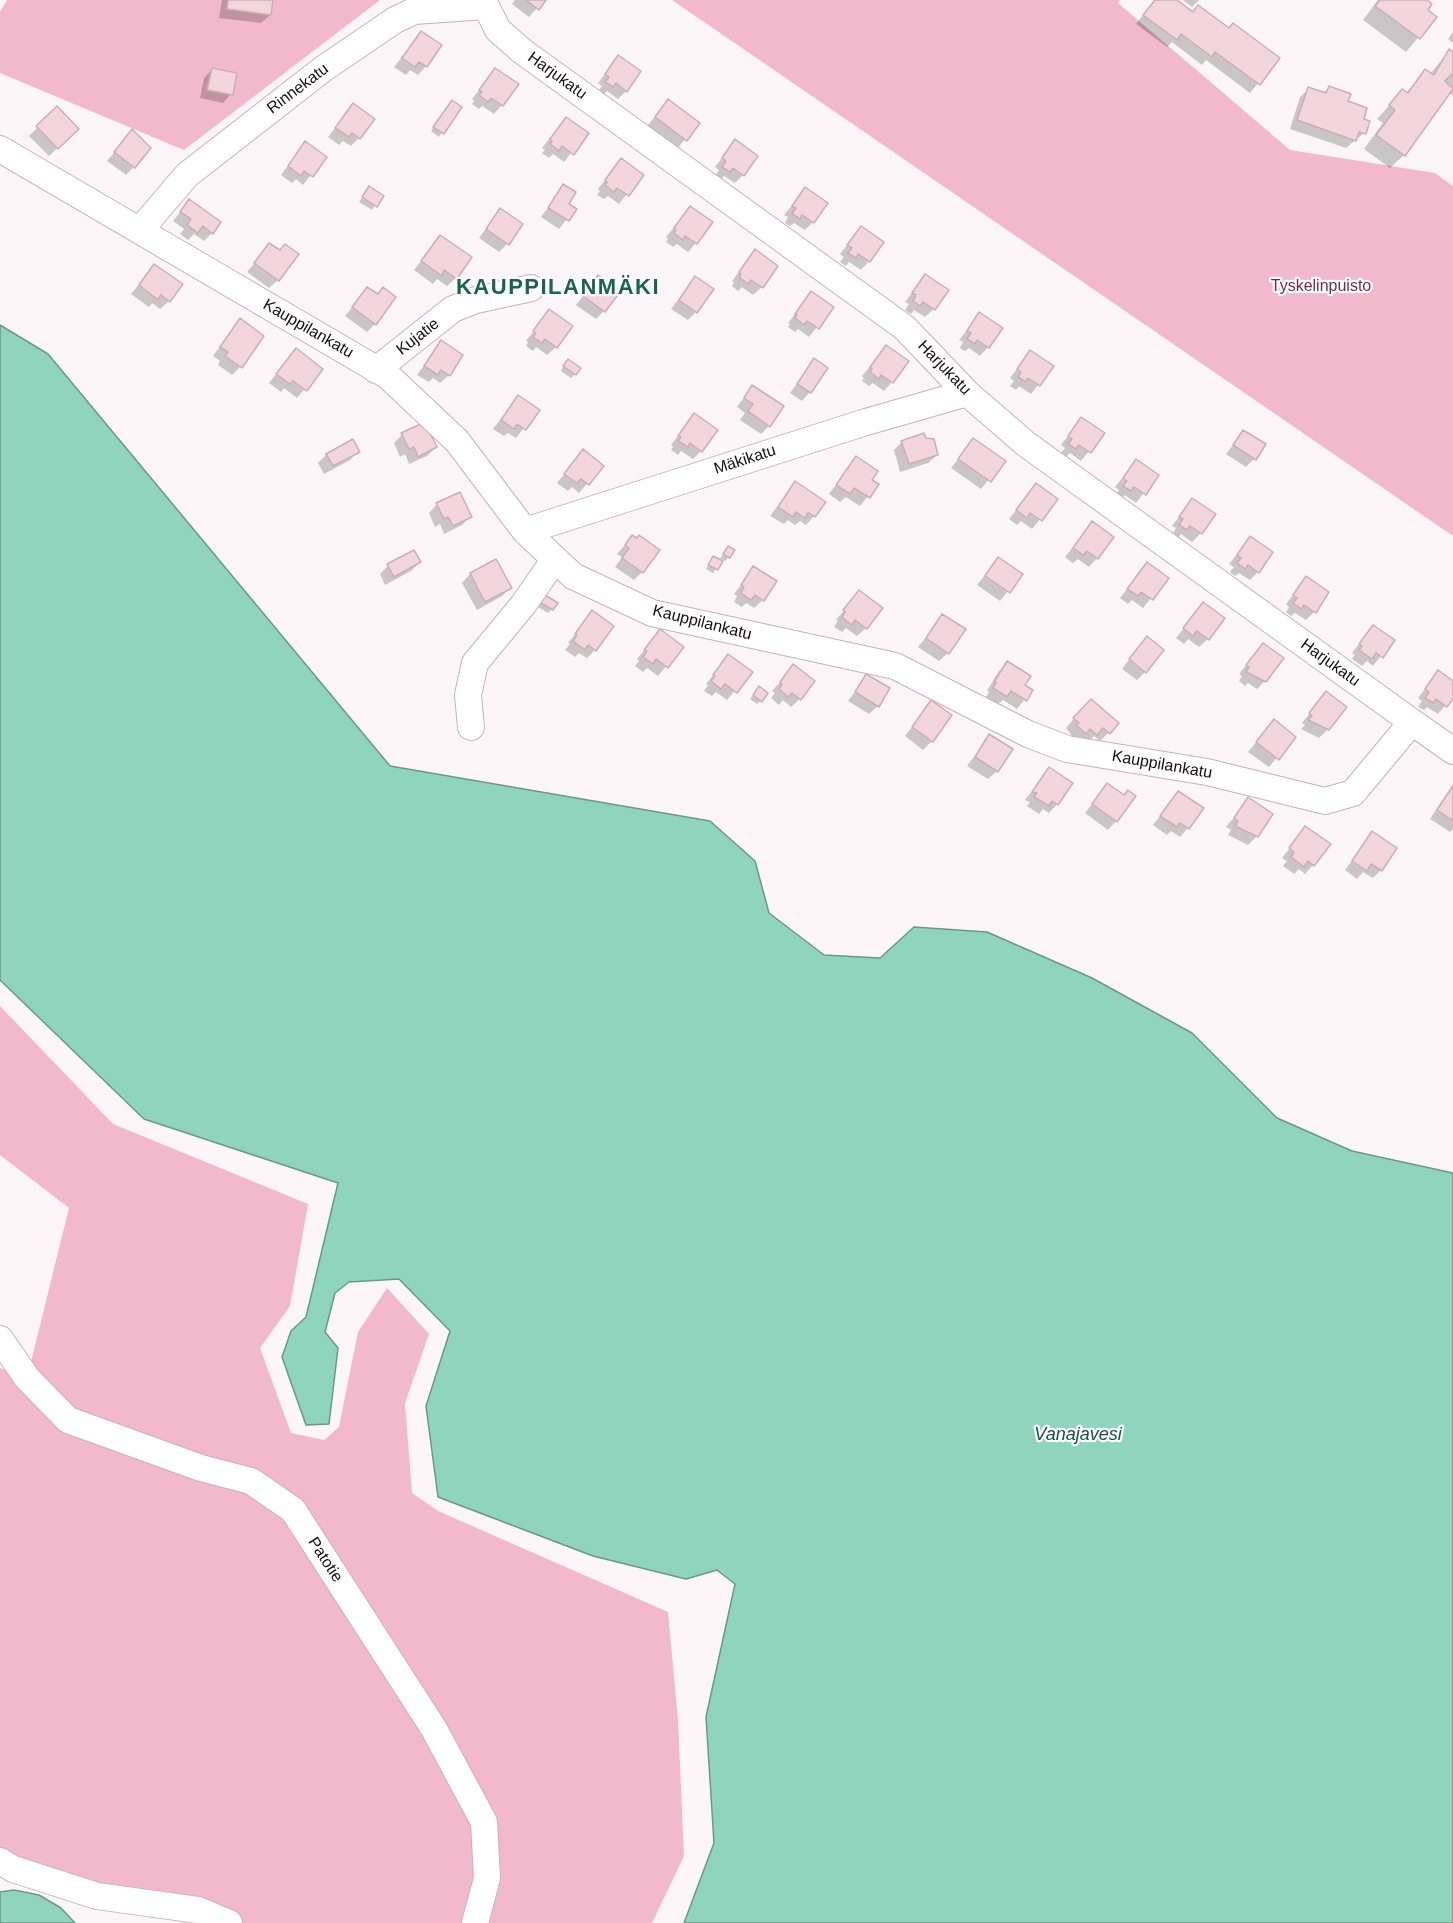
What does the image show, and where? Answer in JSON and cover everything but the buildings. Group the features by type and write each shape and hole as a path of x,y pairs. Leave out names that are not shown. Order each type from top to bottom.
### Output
{"street":[{"name":"Rinnekatu","path":"140,230 187,175 323,69 395,20 414,11 487,3"},
{"name":"Harjukatu","path":"487,3 498,30 522,51 905,328 966,393 1026,444 1412,722"},
{"name":"Kauppilankatu","path":"0,149 388,376 457,441 525,531 573,576 652,613 895,666 1028,734 1067,749 1206,772 1324,801 1353,793 1412,722"},
{"name":"Kujatie","path":"376,370 453,309 476,300 531,288"},
{"name":"Mäkikatu","path":"525,531 866,422 966,393"},
{"path":"471,727 468,695 475,663 523,605 555,559"},
{"path":"1412,722 1453,751"},
{"name":"Patotie","path":"0,1339 27,1378 68,1420 201,1468 251,1481 292,1510 434,1729 484,1822 487,1878 475,1923"},
{"path":"0,1861 13,1869 97,1896 198,1910 229,1923"}],"green space":[{"path":"7,0 380,0 184,150 0,73 0,12"},
{"name":"Tyskelinpuisto","path":"672,0 1120,0 1118,3 1290,150 1435,173 1453,186 1453,536"},
{"path":"0,1006 113,1124 308,1204 290,1306 260,1348 291,1433 324,1440 339,1427 358,1332 387,1288 429,1334 405,1403 412,1493 438,1511 668,1612 678,1720 684,1856 652,1923 221,1923 0,1859 0,1368 27,1378 69,1208 0,1155"}],"water":[{"name":"Vanajavesi","path":"0,325 48,354 390,766 710,821 755,861 769,913 824,955 880,958 914,927 987,932 1092,978 1192,1033 1277,1118 1352,1151 1453,1173 1453,1923 684,1923 714,1843 706,1717 735,1584 717,1570 686,1579 593,1556 438,1497 426,1406 450,1331 399,1279 349,1282 335,1293 325,1332 338,1348 329,1424 306,1425 282,1357 291,1331 306,1317 338,1183 144,1119 0,980"},
{"path":"14,1890 39,1895 61,1908 75,1923 0,1923 0,1892"}],"district":[{"name":"KAUPPILANMÄKI","path":"558,288"}]}
